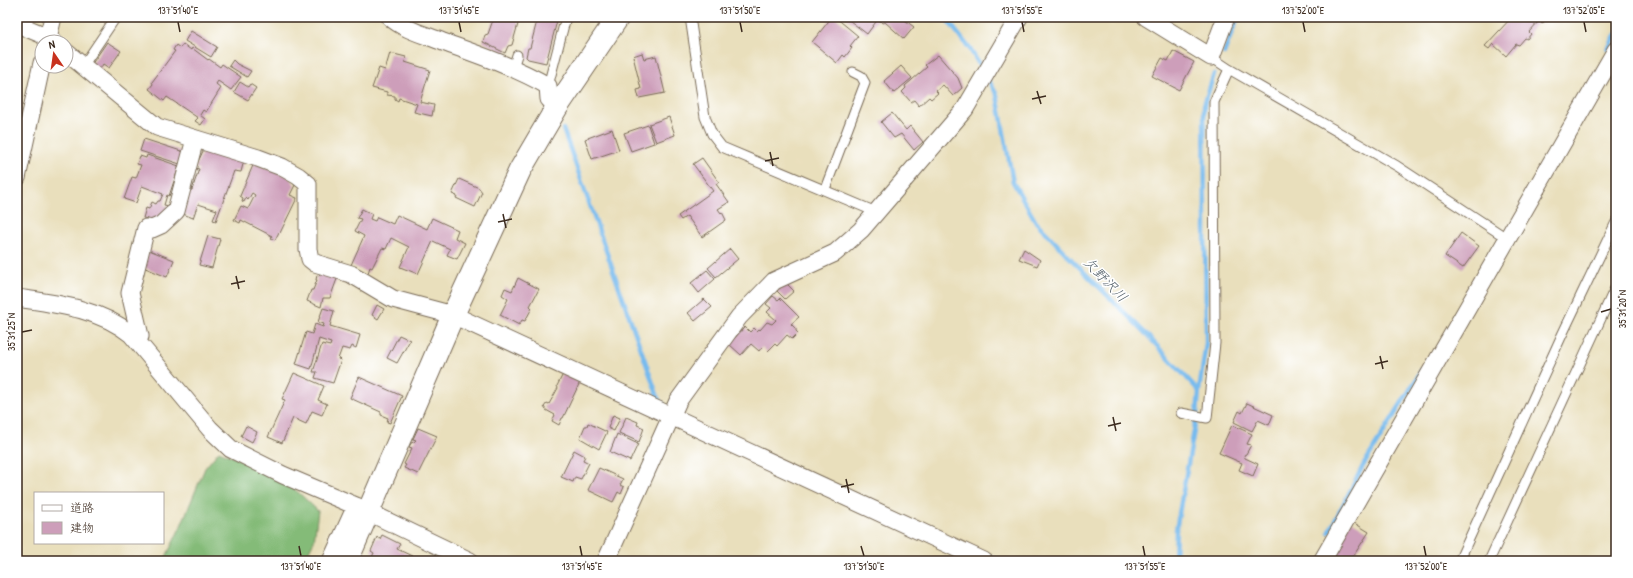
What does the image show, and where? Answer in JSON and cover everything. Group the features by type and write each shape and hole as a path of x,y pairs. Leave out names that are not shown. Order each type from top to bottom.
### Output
{"street":[{"path":"51,34 53,17"},
{"path":"390,17 397,23 450,42 515,62 548,86 549,99 556,107"},
{"path":"330,561 362,509 520,170 556,107 618,17"},
{"path":"606,561 678,401 739,317 774,281 835,253 861,230 964,109 1019,17"},
{"path":"1146,17 1211,57 1226,17"},
{"path":"17,24 38,34"},
{"path":"1322,561 1616,50"},
{"path":"74,59 157,128 258,158 282,167 298,176 308,184 308,249 310,259 315,263 351,274 393,299 453,315 984,561"},
{"path":"17,178 40,74"},
{"path":"136,339 140,336 130,293 146,228 152,229 161,225 176,211 195,139"},
{"path":"17,298 71,306 117,323 136,339 210,429 231,449 283,475 362,509 470,561"},
{"path":"347,561 362,509"}],"lane":[{"path":"83,66 116,17"},
{"path":"548,86 566,17"},
{"path":"690,17 705,117 712,134 722,147 825,189 876,212"},
{"path":"1211,57 1229,69 1397,166 1508,239"},
{"path":"1184,414 1207,418 1215,343 1214,102 1229,69"},
{"path":"825,189 865,83 861,76 853,72"},
{"path":"1460,561 1562,335 1616,222"},
{"path":"1490,561 1616,286"}],"green space":[{"path":"219,451 274,474 299,493 318,511 314,541 304,561 164,561 180,528 205,468"}],"building":[{"path":"494,17 520,17 512,45 508,46 505,53 483,42 485,35 488,34"},
{"path":"538,17 558,17 546,63 528,59 526,57 528,48 530,48"},
{"path":"832,17 835,17 858,36 850,46 852,48 845,57 843,55 837,63 812,42"},
{"path":"845,17 901,17 914,27 904,39 885,22 883,23 878,19 867,34"},
{"path":"1512,17 1548,17 1542,24 1539,21 1529,32 1531,34 1527,39 1525,38 1519,45 1516,44 1506,56 1493,44 1489,49 1485,46"},
{"path":"191,31 217,47 211,57 185,41"},
{"path":"107,42 121,51 109,68 103,64 99,71 91,65"},
{"path":"183,44 191,50 192,48 220,67 222,64 241,77 231,90 218,81 216,84 221,88 206,112 203,110 200,115 205,119 201,125 195,121 198,118 167,97 164,101 149,89 153,84 152,82 175,51 173,50 176,45 180,48"},
{"path":"1173,51 1194,62 1179,90 1152,76 1162,58 1168,61"},
{"path":"390,53 406,57 405,62 430,70 420,102 434,105 432,116 414,112 417,104 399,98 398,101 395,99 395,96 387,95 387,92 372,88 379,68 385,70"},
{"path":"642,53 644,59 656,56 665,93 639,98 637,90 641,89 633,56"},
{"path":"938,55 958,78 962,88 953,96 943,85 936,91 938,93 931,99 929,97 919,106 914,100 911,102 902,92 906,88 905,86 927,67 925,65"},
{"path":"233,60 237,64 251,71 247,77 229,66"},
{"path":"901,66 912,78 894,93 884,81"},
{"path":"240,82 248,87 250,84 256,88 248,100 234,92"},
{"path":"892,113 906,130 910,126 923,142 914,150 901,134 894,138 881,122"},
{"path":"669,117 675,135 656,142 649,124"},
{"path":"648,125 654,143 631,151 624,133"},
{"path":"612,129 619,150 592,159 585,139"},
{"path":"144,139 184,152 180,164 140,151"},
{"path":"204,149 244,160 241,172 234,171 216,221 213,220 217,210 198,204 193,218 183,214 188,199 187,198 190,190 192,190 199,169 195,168"},
{"path":"147,155 179,166 169,196 167,195 164,205 169,206 157,221 143,218 146,208 149,209 152,202 156,204 160,201 163,194 142,186 136,203 124,199 132,177 136,178 141,165 137,164 140,156 146,158"},
{"path":"702,158 719,182 716,184 729,202 718,209 721,213 722,212 726,220 702,237 687,216 681,220 678,216 713,191 693,164"},
{"path":"254,163 288,176 295,185 290,195 297,198 275,240 271,238 272,236 241,220 240,223 234,220 241,206 248,209 255,195 252,193 248,200 246,198 244,202 242,201 243,198 240,196"},
{"path":"459,179 479,188 482,192 475,207 456,198 457,196 452,194"},
{"path":"362,209 372,214 370,219 375,221 377,217 393,224 397,215 427,229 432,218 458,230 455,238 465,243 457,259 447,255 450,249 433,241 418,274 400,267 409,247 391,238 386,249 382,248 368,273 351,265 364,236 355,231 361,219 357,218"},
{"path":"1461,233 1479,246 1463,268 1445,256"},
{"path":"208,236 220,239 212,268 199,265"},
{"path":"730,249 738,259 716,277 708,268"},
{"path":"1024,249 1040,260 1037,266 1019,259"},
{"path":"149,250 174,260 167,277 143,267"},
{"path":"707,270 715,279 699,293 691,283"},
{"path":"321,271 336,273 334,278 337,279 330,298 323,298 321,307 307,301 317,280 317,275 319,276"},
{"path":"518,278 539,289 530,306 532,308 525,321 522,320 519,325 500,315 508,299 502,295 505,288 512,291"},
{"path":"786,283 794,291 785,299 777,291"},
{"path":"773,296 778,300 780,298 799,317 791,324 798,333 792,339 787,335 777,346 775,344 767,352 762,347 759,351 751,344 741,355 729,344 745,327 750,332 754,328 757,331 759,329 760,330 767,322 772,324 776,320 767,312 771,308 766,304"},
{"path":"704,299 712,307 695,321 688,313"},
{"path":"377,305 384,309 378,319 372,315"},
{"path":"323,308 334,311 330,326 360,335 356,348 352,346 350,350 342,348 338,359 341,360 333,383 315,378 317,372 313,372 322,344 330,346 331,343 319,339 311,369 296,364 306,332 312,334 315,324 323,327 324,324 318,322"},
{"path":"399,335 410,340 397,363 387,358"},
{"path":"294,373 324,386 318,400 327,404 322,415 312,411 306,424 293,418 282,443 268,437 285,400 282,399"},
{"path":"563,374 580,382 559,425 552,421 555,415 546,410 544,407 547,403 549,404 558,388 557,386"},
{"path":"359,377 402,396 390,423 387,422 388,418 381,415 381,412 350,398"},
{"path":"1247,403 1273,415 1269,425 1258,420 1252,431 1234,422 1239,411 1242,413"},
{"path":"613,415 620,418 614,431 608,428"},
{"path":"626,417 638,422 637,425 644,428 639,442 619,433"},
{"path":"588,423 607,432 599,449 580,438 585,426 587,426"},
{"path":"1232,425 1252,434 1247,444 1251,445 1244,455 1245,458 1258,464 1253,476 1239,470 1242,463 1219,453"},
{"path":"246,426 257,432 252,442 241,436"},
{"path":"418,428 437,436 418,474 404,468 406,465 404,464 412,448 409,447 411,443 416,440 413,439"},
{"path":"617,434 638,444 630,461 610,452"},
{"path":"574,450 585,456 583,460 589,463 581,479 575,477 573,482 561,477"},
{"path":"599,468 623,479 620,485 624,487 621,494 618,492 613,502 588,490"},
{"path":"1351,521 1369,532 1350,561 1335,561 1331,558"},
{"path":"382,535 400,544 397,549 414,557 413,561 373,561 375,558 372,557 374,553 371,551 377,537 380,539"}],"waterway":[{"path":"291,17 300,17"},
{"name":"欠野沢川","path":"945,17 970,49 983,71"},
{"path":"1224,53 1238,17"},
{"path":"1608,49 1616,34"},
{"path":"1199,391 1206,343 1204,105 1214,74"},
{"name":"欠野沢川","path":"988,79 997,95 1013,182 1036,222 1145,333 1199,391 1197,414 1176,530 1175,561"},
{"path":"563,129 660,403 663,404"},
{"path":"1329,532 1363,466 1422,370"},
{"path":"986,555 999,561"}]}
